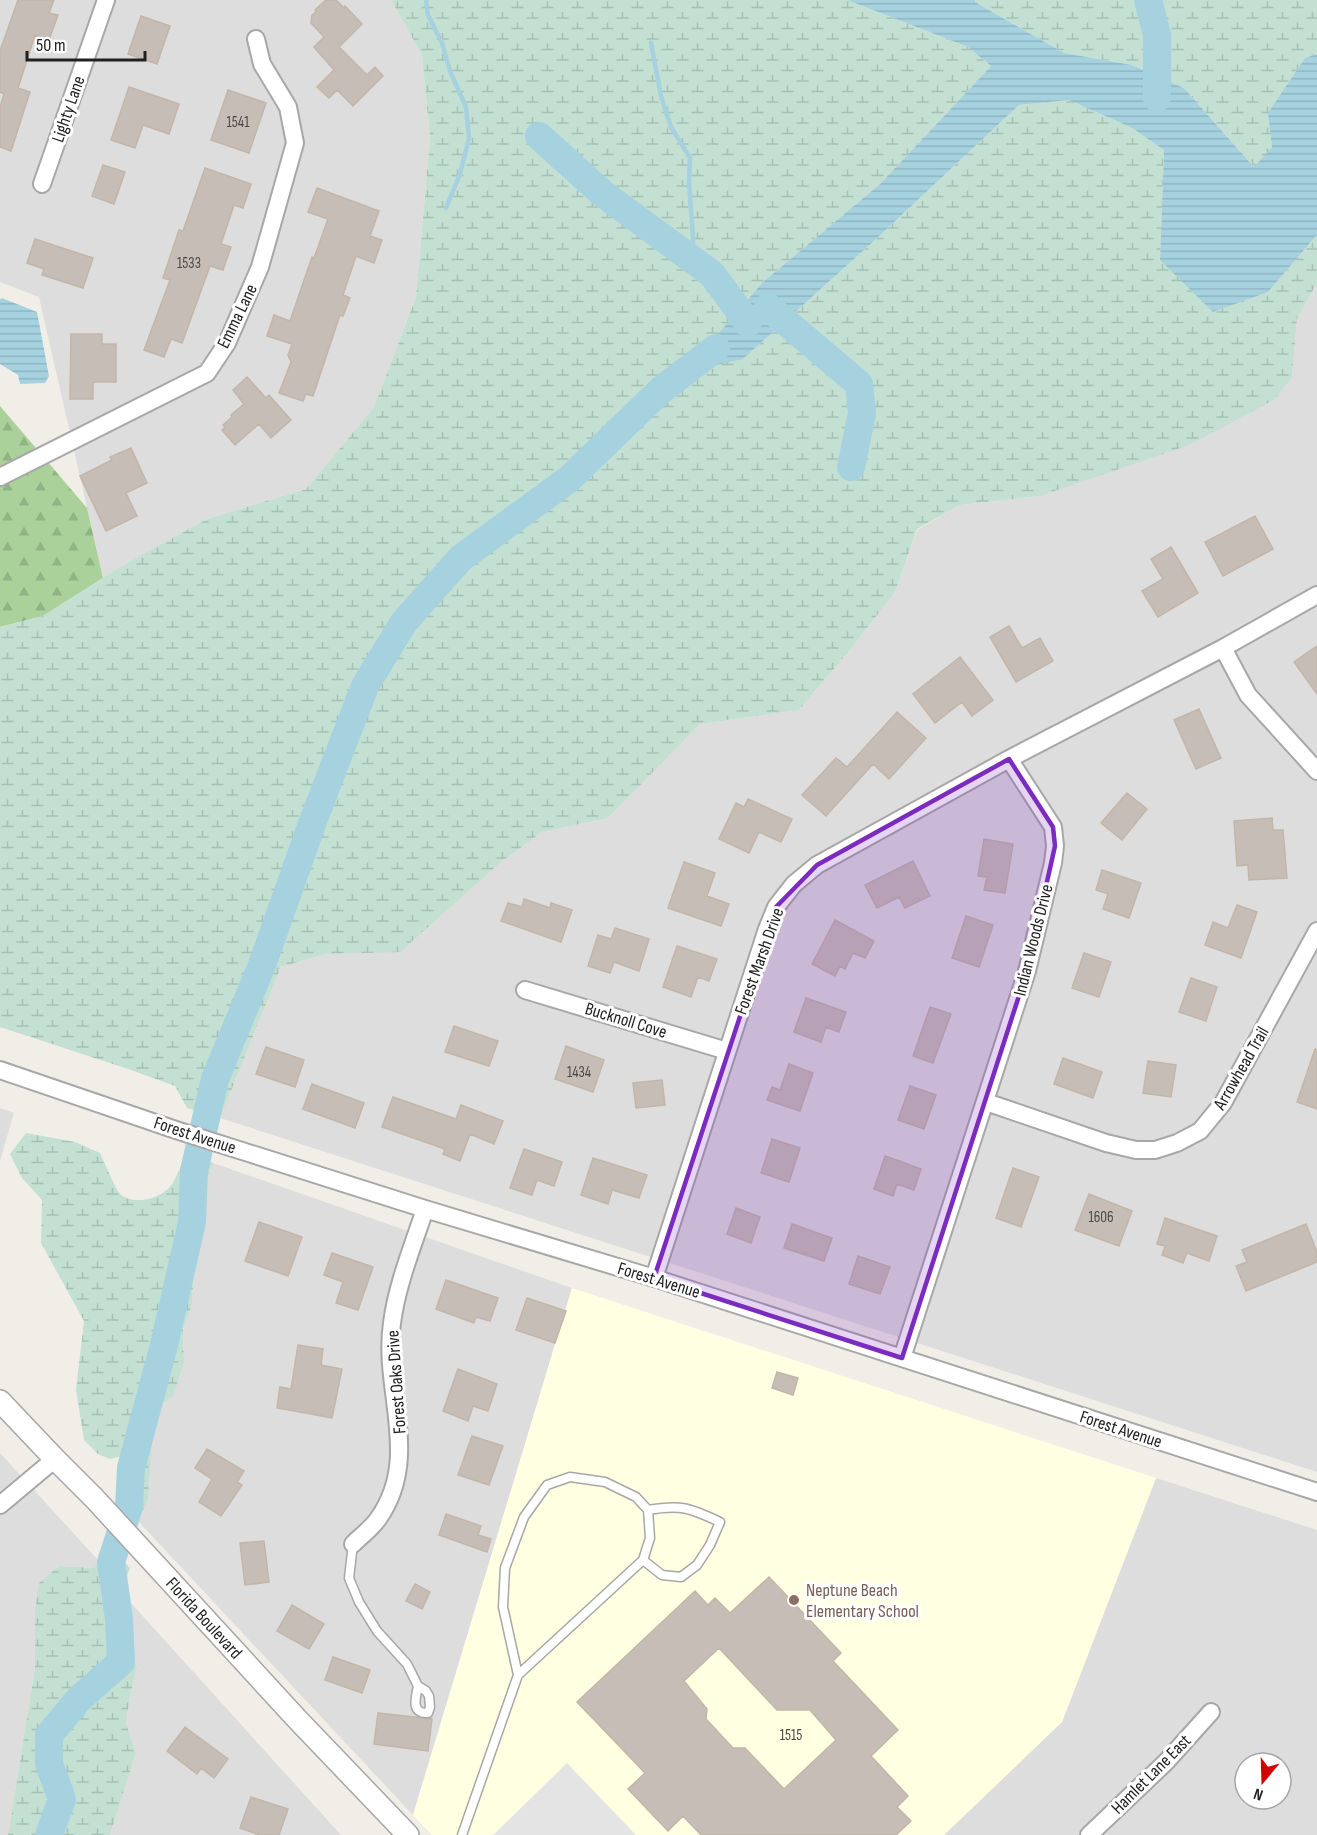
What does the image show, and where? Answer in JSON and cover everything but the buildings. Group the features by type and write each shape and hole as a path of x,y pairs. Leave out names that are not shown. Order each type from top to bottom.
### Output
{"street":[{"name":"Lighty Lane","path":"42,184 106,0"},
{"name":"Emma Lane","path":"0,477 207,373 227,343 260,267 295,143 288,107 262,64 256,39"},
{"path":"1009,759 1223,648 1317,595"},
{"path":"1223,648 1248,695 1317,771"},
{"name":"Forest Marsh Drive","path":"654,1278 776,907 794,884 817,865 1009,759"},
{"name":"Indian Woods Drive","path":"902,1358 1027,971 1053,863 1055,846 1053,827 1009,759"},
{"name":"Arrowhead Trail","path":"986,1102 1106,1143 1136,1150 1155,1150 1177,1143 1200,1131 1223,1103 1317,932"},
{"name":"Bucknoll Cove","path":"525,990 727,1051"},
{"name":"Forest Avenue","path":"0,1070 176,1130 425,1209 654,1278 1317,1492"},
{"name":"Forest Oaks Drive","path":"353,1544 377,1520 392,1496 399,1467 400,1438 392,1375 392,1323 402,1280 425,1209"},
{"name":"Florida Boulevard","path":"0,1401 95,1499 408,1835"},
{"path":"0,1505 55,1459"},
{"name":"Hamlet Lane East","path":"1089,1835 1166,1762 1211,1712"}],"lane":[{"path":"462,1835 518,1675 643,1560 650,1538 648,1510 636,1497 605,1482 570,1477 547,1485 524,1517 505,1568 503,1607 518,1675"},
{"path":"643,1560 662,1575 681,1577 697,1565 710,1545 720,1522 697,1511 672,1506 648,1510"},
{"path":"353,1544 349,1578 358,1602 377,1631 407,1664 418,1686"}],"highlighted area":[{"path":"1009,759 1053,827 1055,846 1027,971 902,1358 654,1278 776,907 817,865"}],"shaded area":[{"path":"0,0 391,0 422,55 430,138 416,297 374,407 306,489 207,519 103,578 39,297 0,282"},
{"path":"1317,283 1317,1472 220,1118 281,967 326,954 400,951 500,863 542,832 608,818 700,724 799,710 895,592 917,530 960,505 1040,496 1292,377 1297,319"},
{"path":"0,1108 14,1113 0,1161"},
{"path":"213,1163 572,1288 413,1815 138,1521 148,1500 154,1419 184,1362 183,1329 192,1305 194,1262 204,1233 206,1215 200,1197"},
{"name":"Neptune Beach Elementary School","path":"572,1288 1156,1478 1062,1722 944,1835 432,1835 413,1815"},
{"path":"0,1453 98,1560 96,1568 59,1566 35,1610 35,1668 8,1835 0,1835"},
{"path":"1156,1478 1317,1530 1317,1835 944,1835 1062,1722"},
{"path":"121,1592 341,1835 110,1835 136,1753 126,1724 137,1666 127,1636"},
{"path":"567,1763 636,1835 493,1835"}],"green space":[{"path":"391,0 847,0 968,47 991,66 880,184 763,282 743,359 874,241 1019,105 1069,100 1132,128 1164,150 1160,260 1268,292 1317,235 1317,283 1297,319 1292,377 1274,400 1189,445 1040,496 960,505 917,529 895,592 799,710 700,724 608,818 542,832 500,863 400,952 326,954 281,967 220,1118 187,1108 175,1086 0,1027 0,627 43,616 123,565 207,519 306,489 374,407 416,297 430,138 422,55"},
{"path":"975,0 1317,0 1317,54 1305,58 1269,113 1272,147 1255,168 1184,88 1132,65 1064,53"},
{"path":"0,406 87,508 103,578 43,616 0,627"},
{"path":"26,1133 75,1142 100,1153 121,1195 134,1200 156,1197 168,1189 186,1153 213,1163 200,1197 206,1215 204,1233 194,1262 192,1305 183,1329 184,1362 173,1397 163,1402 154,1419 148,1500 138,1521 117,1497 122,1456 110,1459 98,1454 84,1440 76,1390 84,1321 41,1243 42,1200 22,1178 10,1154"},
{"path":"105,1541 130,1568 121,1592 127,1636 137,1667 126,1724 136,1753 110,1835 8,1835 35,1668 35,1610 39,1583 59,1566 95,1568"}],"water":[{"path":"847,0 975,0 1064,53 1132,65 1184,88 1254,167 1272,147 1268,113 1305,58 1317,54 1317,235 1268,292 1213,312 1160,260 1164,150 1132,128 1069,100 1019,105 874,241 743,359 685,372 763,282 880,184 991,66 968,47"},
{"path":"0,299 37,312 49,376 45,383 20,384 18,375 0,364"}],"waterway":[{"path":"426,0 428,15 442,43 450,71 466,107 469,138 460,174 446,208"},
{"path":"1148,0 1157,35 1157,98"},
{"path":"651,43 661,96 671,127 690,158 693,260"},
{"path":"539,136 602,193 712,274 748,323"},
{"path":"768,307 859,384 862,413 851,467"},
{"path":"49,1835 62,1799 49,1764 49,1735 79,1699 121,1662 119,1619 111,1562 129,1507 131,1468 164,1345 192,1222 194,1171 215,1079 262,965 313,821 365,686 404,622 461,558 569,479 661,390 716,348"}],"place":[{"name":"Neptune Beach Elementary School","path":"794,1600"}]}
